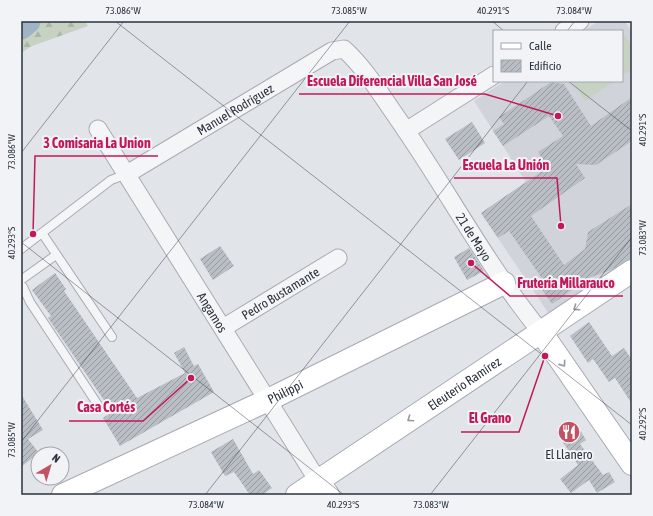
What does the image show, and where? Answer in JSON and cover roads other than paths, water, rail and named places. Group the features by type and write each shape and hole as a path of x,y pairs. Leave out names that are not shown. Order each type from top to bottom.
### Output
{"main road":[{"name":"Eleuterio Ramírez","path":"297,495 323,488 540,332 632,271"},
{"name":"Philippi","path":"63,495 268,400 504,283"},
{"name":"21 de Mayo","path":"540,332 632,464"}],"street":[{"path":"566,30 580,21"},
{"name":"21 de Mayo","path":"344,49 357,60 406,131 504,283 540,332"},
{"name":"Manuel Rodríguez","path":"127,174 332,51 344,49"},
{"path":"406,131 493,77"},
{"name":"Angamos","path":"98,129 323,488"},
{"name":"Pedro Bustamante","path":"223,328 338,258"}],"lane":[{"path":"21,249 111,180 127,174"},
{"path":"42,233 112,337"},
{"path":"56,255 22,285 30,302 98,404"}],"waterway":[{"path":"21,27 28,21"}],"place":[{"name":"Escuela Diferencial Villa San José","path":"558,116"},
{"name":"Escuela La Unión","path":"561,226"},
{"name":"3 Comisaria La Union","path":"33,234"},
{"name":"Frutería Millarauco","path":"471,263"},
{"name":"El Grano","path":"545,356"},
{"name":"Casa Cortés","path":"191,378"},
{"name":"El Llanero","path":"569,432"}]}
